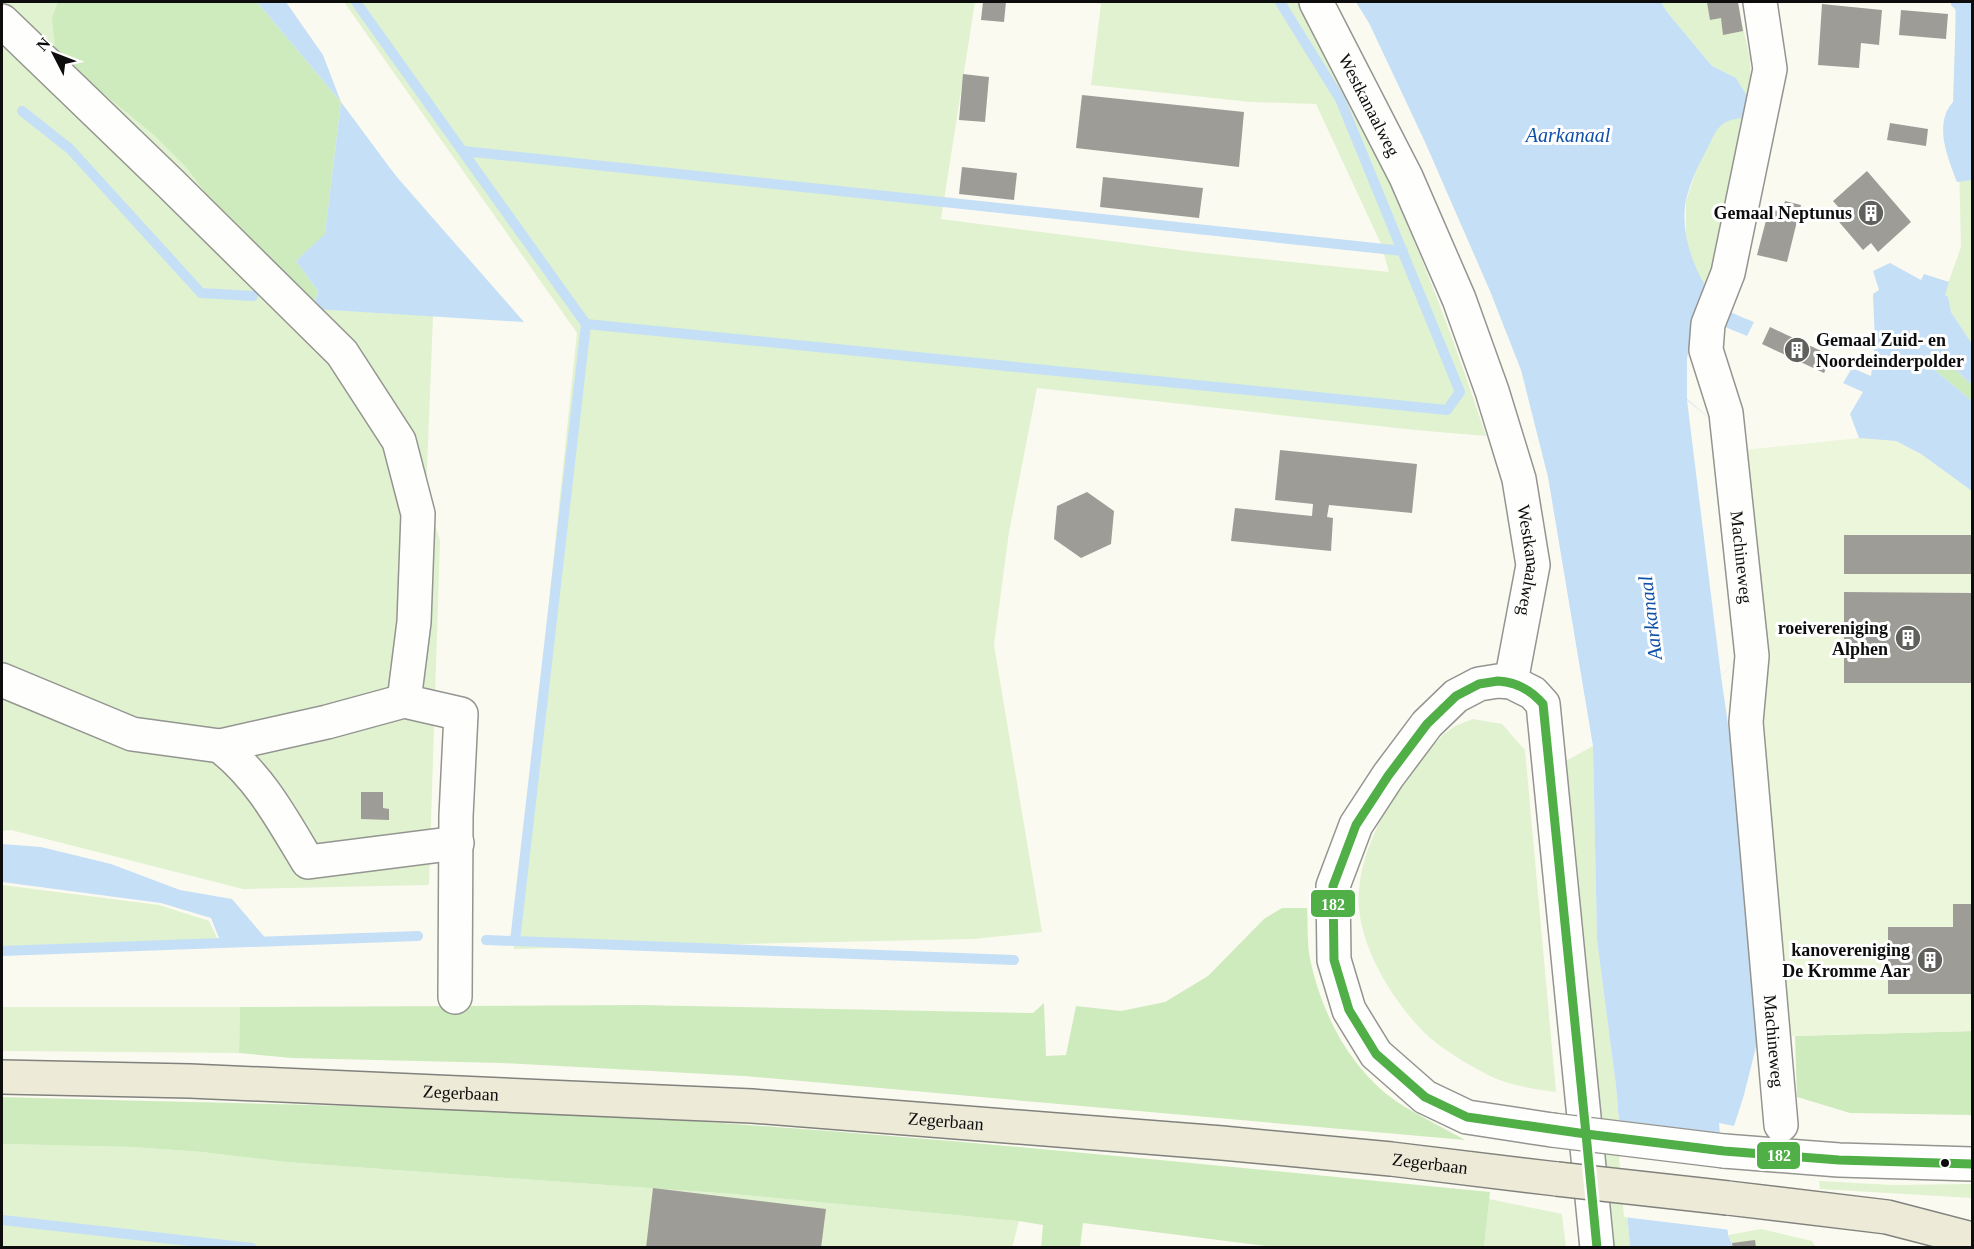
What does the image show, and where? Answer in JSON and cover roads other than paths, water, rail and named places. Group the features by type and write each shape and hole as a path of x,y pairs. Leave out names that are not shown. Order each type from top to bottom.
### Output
{"main road":[{"name":"Zegerbaan","path":"2,1077 201,1081 752,1106 1222,1143 1391,1159 1887,1217 1972,1239"},
{"name":"Zegerbaan","path":"1887,1217 1972,1215"}],"street":[{"name":"Westkanaalweg","path":"1316,2 1406,177 1460,299 1519,479 1533,565 1511,682"},
{"name":"Machineweg","path":"1760,2 1770,69 1728,273 1713,309 1706,350 1726,412 1752,656 1746,722 1781,1125"},
{"path":"2,21 342,353 399,441 418,514 414,621 404,701"},
{"path":"2,680 132,734 220,746 327,722 404,701 461,714 456,816 455,997"},
{"path":"1597,1248 1543,704 1533,693 1511,682 1498,681 1479,684 1456,696 1427,724 1388,776 1356,825 1333,886 1334,960 1349,1010 1376,1054 1425,1097 1467,1116 1552,1130 1724,1151 1839,1160 1972,1164"},
{"path":"220,746 240,762 265,791 308,862 457,843"}],"water":[{"path":"257,2 286,2 323,55 341,102"},
{"name":"Aarkanaal","path":"1356,2 1661,2 1712,66 1736,78 1751,102 1747,118 1724,123 1716,132 1692,182 1686,200 1685,214 1685,228 1692,258 1706,286 1728,310 1754,322 1747,336 1720,325 1693,332 1687,358 1687,399 1714,422 1742,654 1721,676 1757,924 1757,1043 1734,1126 1719,1123 1728,1235 1733,1247 1630,1247 1616,1086 1597,940 1593,746 1548,477 1521,370 1490,291 1425,142 1369,23"},
{"path":"1951,2 1972,2 1972,180 1957,182 1943,131 1947,111 1953,102 1956,10"},
{"path":"341,102 396,176 524,322 313,309 318,291 296,261 325,234"},
{"path":"1890,263 1921,280 1924,274 1949,282 1945,295 1948,297 1951,312 1972,344 1972,385 1937,353 1931,358 1930,366 1972,401 1972,491 1921,454 1896,441 1859,438 1850,414 1863,392 1843,383 1852,368 1871,376 1875,343 1873,294 1879,290 1873,271"},
{"path":"2,844 41,847 111,864 180,890 232,899 268,941 221,943 211,918 161,903 2,882"}],"waterway":[{"path":"356,2 586,324"},
{"path":"515,941 586,324 1447,410 1460,392 1340,99 1280,2"},
{"path":"22,111 70,149 201,293 253,296"},
{"path":"463,151 1403,251"},
{"path":"2,951 418,936"},
{"path":"486,940 1014,960"},
{"path":"2,1220 252,1248"}],"place":[{"name":"Gemaal Neptunus","path":"1871,213"},
{"name":"Gemaal Zuid- en Noordeinderpolder","path":"1797,350"},
{"name":"roeivereniging Alphen","path":"1908,638"},
{"name":"kanovereniging De Kromme Aar","path":"1930,960"}]}
